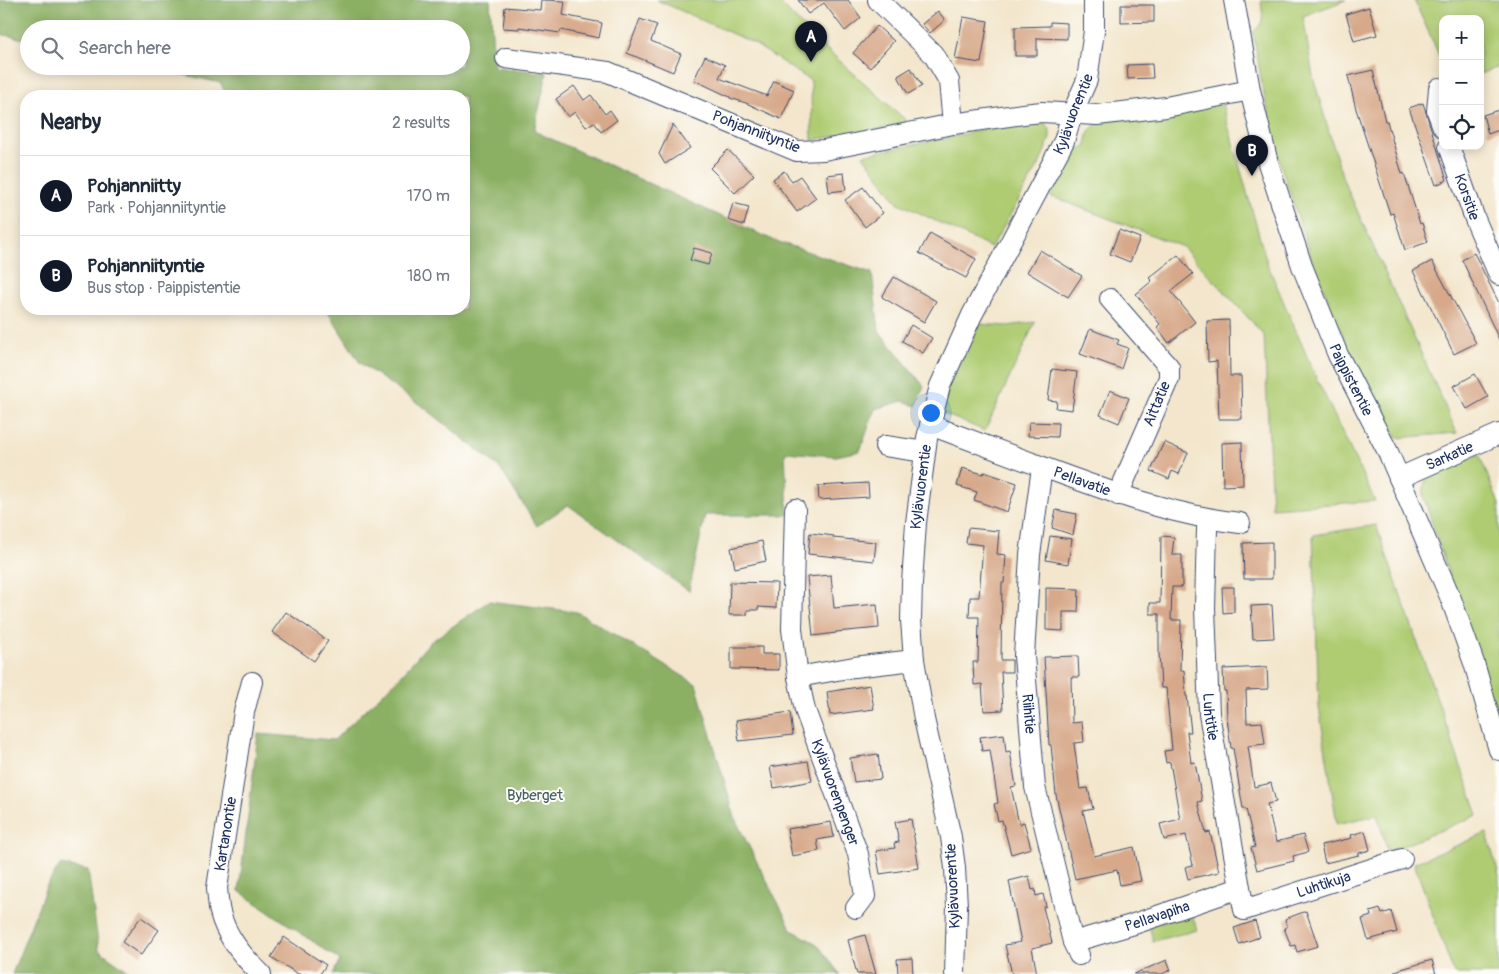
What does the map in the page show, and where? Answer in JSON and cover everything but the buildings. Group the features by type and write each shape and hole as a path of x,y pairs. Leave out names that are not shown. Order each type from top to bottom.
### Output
{"street":[{"path":"878,0 933,54 949,81 953,124"},
{"name":"Kylävuorentie","path":"954,974 957,906 955,868 951,837 924,720 914,660 911,620 916,523 925,452 940,386 968,324 1064,141 1072,114 1087,80 1094,31 1094,0"},
{"name":"Paippistentie","path":"1234,0 1250,90 1268,163 1302,266 1338,355 1399,478 1451,599 1474,662 1499,750"},
{"name":"Pohjanniityntie","path":"506,58 608,72 797,151 824,150 953,124 1042,112 1098,116 1166,107 1250,90"},
{"path":"1439,88 1437,110 1439,116"},
{"name":"Korsitie","path":"1451,150 1475,219 1499,275"},
{"name":"Aittatie","path":"1110,299 1169,367 1169,378 1118,495"},
{"name":"Pellavatie","path":"930,424 1118,495 1168,510 1240,523"},
{"name":"Sarkatie","path":"1399,478 1499,434"},
{"path":"885,446 925,452"},
{"name":"Riihitie","path":"1042,467 1030,555 1024,656 1034,787 1076,948"},
{"name":"Kylävuorenpenger","path":"795,509 792,629 798,677 805,710 858,854 865,896 856,908"},
{"name":"Luhtitie","path":"1210,519 1205,608 1209,714 1244,910"},
{"path":"798,677 854,667 914,660"},
{"name":"Kartanontie","path":"252,682 244,712 217,888 219,912 232,940 246,960 261,974"},
{"name":"Luhtikuja","path":"1244,910 1402,859"},
{"name":"Pellavapiha","path":"1076,948 1131,925 1240,888"}],"green space":[{"path":"0,0 490,0 494,67 547,73 534,131 773,240 872,273 879,331 924,386 916,406 903,401 875,409 860,451 836,456 785,452 788,515 705,515 689,591 568,505 537,526 499,467 426,409 360,363 330,315 470,315 470,90 224,90 221,83 185,75 470,75 470,20 20,20 20,38 0,34"},
{"path":"657,0 777,0 812,36 910,124 812,140 811,81 753,43"},
{"path":"1263,0 1346,0 1303,16 1313,77 1343,179 1457,433 1397,438 1348,348 1312,260 1279,160 1263,89 1253,32 1263,16 1261,3"},
{"path":"1414,0 1499,0 1499,67 1484,73 1484,15 1439,15 1439,55"},
{"path":"1222,104 1267,263 1314,373 1375,501 1272,508 1264,335 1183,247 1050,196 1075,148 1085,148 1089,131 1099,121"},
{"path":"1023,118 1045,123 1050,130 1050,138 1039,165 991,248 897,202 863,155 960,135"},
{"path":"1035,322 985,431 942,413 947,389 979,324 1008,326"},
{"path":"1479,454 1499,504 1499,730 1423,495 1425,481 1432,473"},
{"path":"1376,525 1478,815 1388,852 1377,815 1337,824 1319,707 1313,535"},
{"name":"Byberget","path":"489,601 577,612 696,684 736,821 792,930 817,944 840,974 333,974 340,960 239,891 258,734 334,740 399,678 429,643"},
{"path":"1487,833 1499,876 1499,974 1454,974 1414,863"},
{"path":"60,865 88,870 99,950 133,974 12,974 46,887"},
{"path":"1192,914 1197,930 1153,941 1149,925"}],"place":[{"name":"Pohjanniitty","path":"811,62"},
{"name":"Pohjanniityntie","path":"1252,176"}]}
